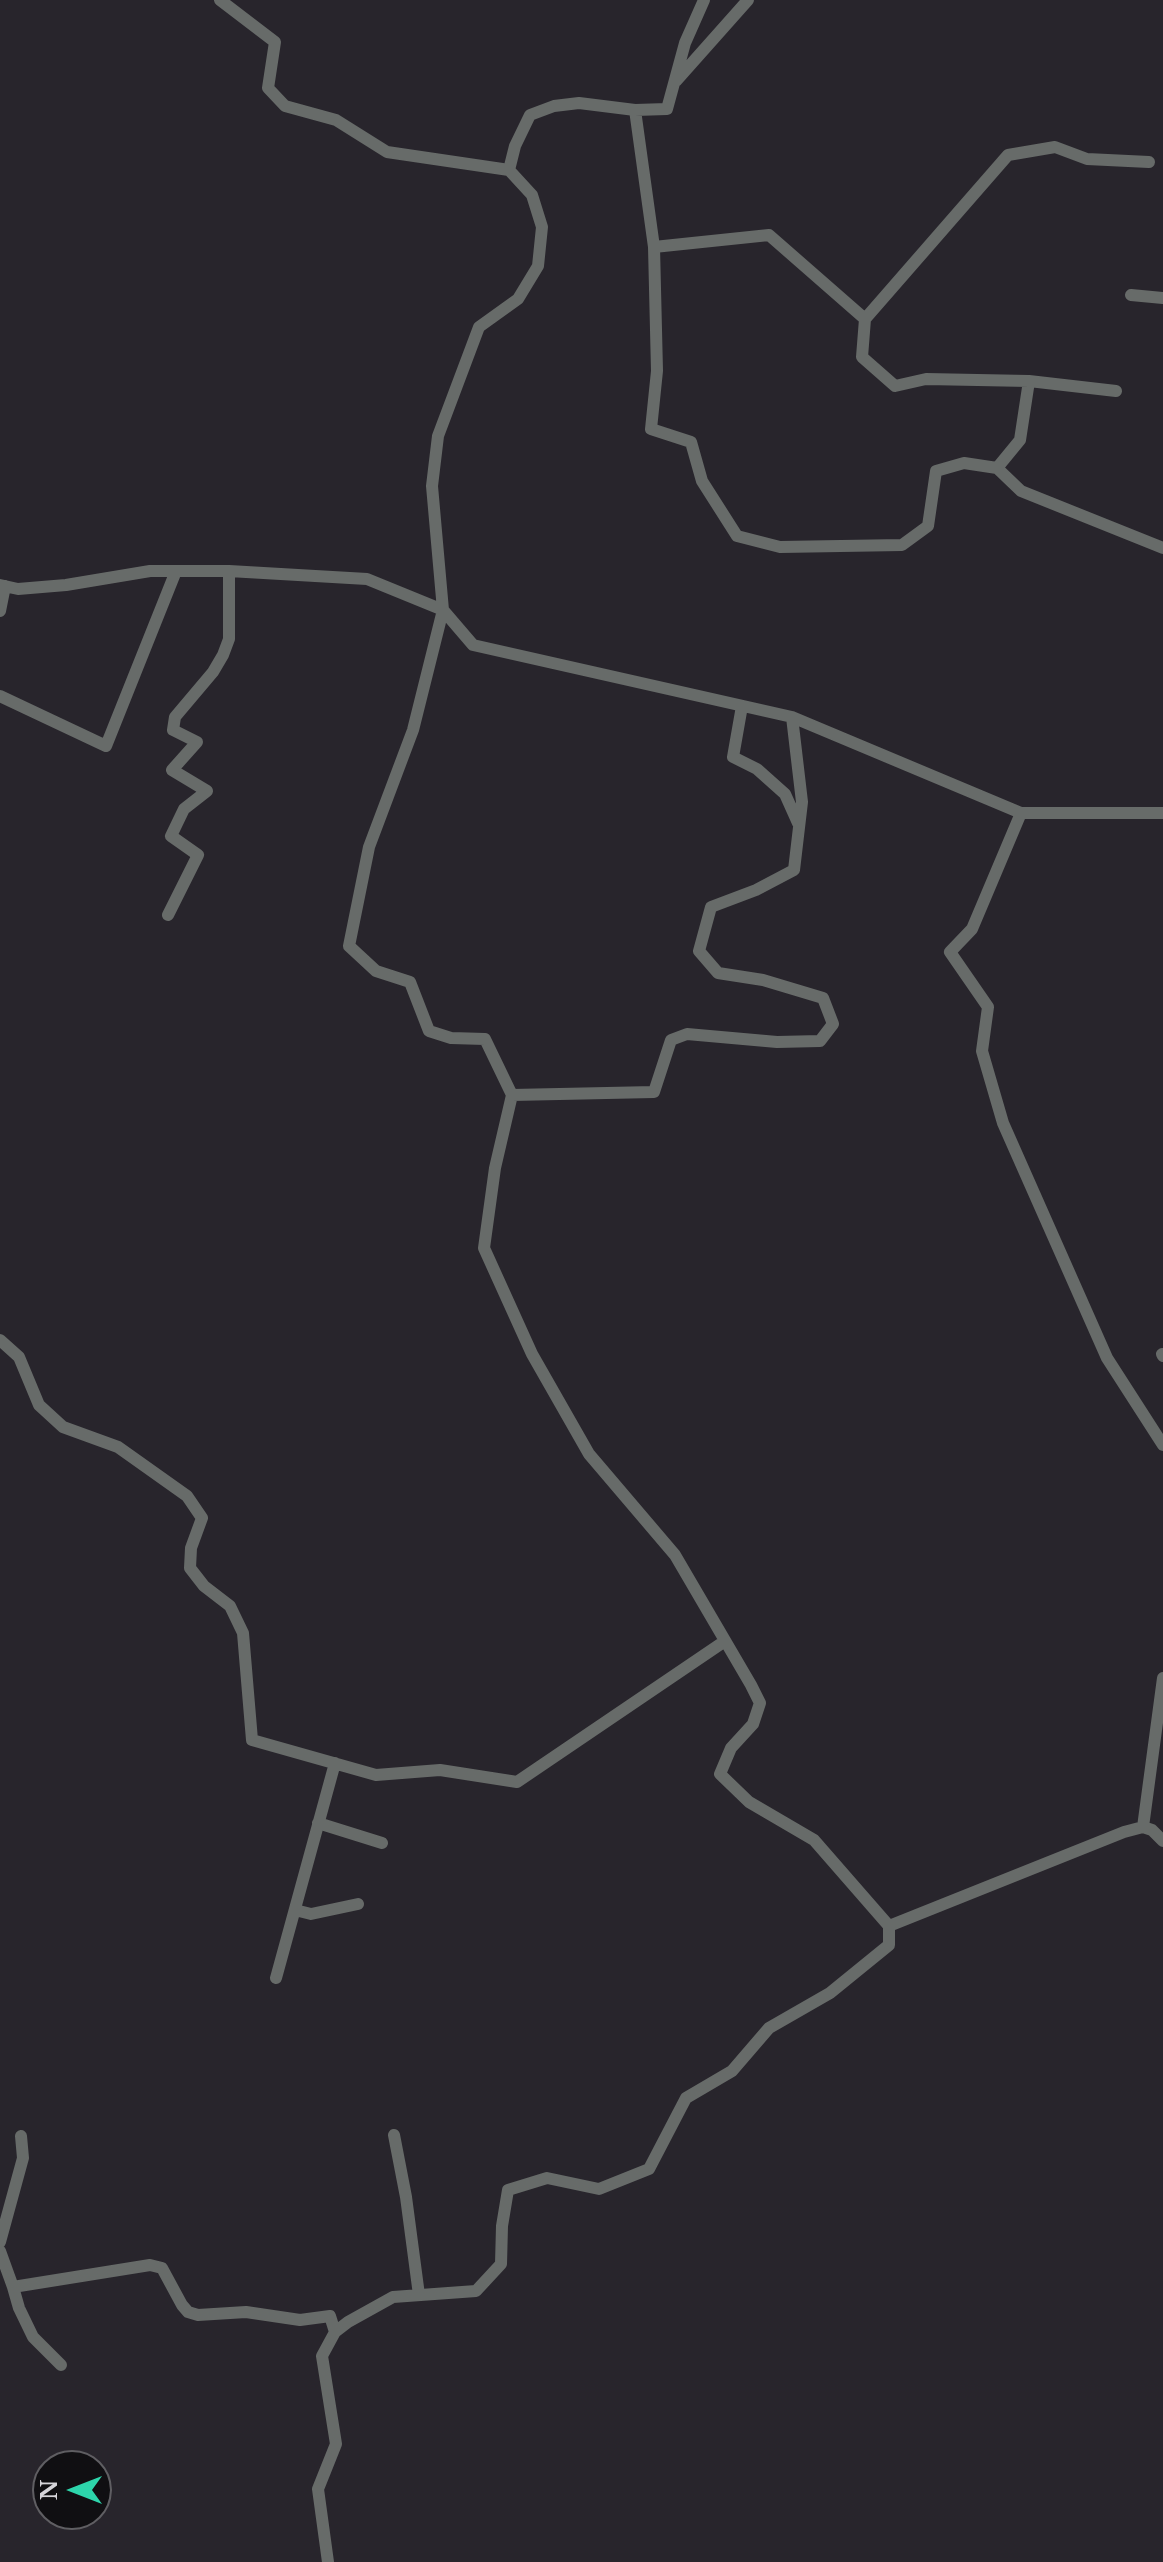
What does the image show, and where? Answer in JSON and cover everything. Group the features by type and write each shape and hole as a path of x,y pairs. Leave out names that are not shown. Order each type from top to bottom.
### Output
{"street":[{"path":"220,0 275,42 268,88 285,106 336,120 387,152 509,170 532,195 542,227 538,266 518,299 479,327 438,436 432,486 443,610 413,730 369,847 349,946 376,971 410,982 429,1031 451,1038 485,1039 512,1095 495,1168 484,1248 532,1354 589,1454 675,1555 760,1703 753,1724 731,1748 720,1774 749,1802 814,1840 889,1926 889,1945 830,1993 769,2028 732,2071 686,2098 649,2169 599,2189 547,2178 508,2190 502,2226 501,2264 476,2291 393,2297 335,2332 322,2356 336,2444 318,2489 328,2562"},
{"path":"509,170 515,146 530,115 554,106 579,103 635,110 667,109 685,43 704,0"},
{"path":"674,83 748,0"},
{"path":"635,110 654,247 657,371 651,429 691,442 702,481 737,536 780,547 902,545 928,526 936,471 964,463 997,468 1021,491 1163,548"},
{"path":"1116,391 1029,381 926,379 895,386 862,357 865,319 1008,155 1055,147 1087,159 1149,162"},
{"path":"654,247 769,235 865,319"},
{"path":"1131,295 1163,298"},
{"path":"997,468 1020,440 1029,381"},
{"path":"0,611 3,586 18,589 66,585 150,571 229,571 367,579 443,610 473,645 792,717 1021,813 1163,813"},
{"path":"0,696 106,746 176,571"},
{"path":"168,915 198,855 171,836 184,809 207,791 172,770 197,742 173,730 175,717 213,672 229,639 229,571"},
{"path":"742,706 733,757 757,769 785,794 799,826"},
{"path":"512,1095 654,1092 671,1040 687,1034 777,1042 820,1041 833,1024 823,998 763,980 718,973 699,951 711,907 756,890 794,870 802,802 792,717"},
{"path":"1021,813 972,929 950,952 988,1007 982,1051 1003,1123 1107,1358 1162,1437"},
{"path":"0,1340 19,1357 39,1405 63,1427 118,1447 187,1496 202,1518 191,1548 190,1568 204,1586 230,1606 243,1633 252,1740 376,1775 440,1770 517,1782 725,1641"},
{"path":"1163,1678 1153,1826 1163,1841"},
{"path":"276,1978 335,1763"},
{"path":"318,1823 382,1843"},
{"path":"889,1926 1124,1832 1153,1826"},
{"path":"295,1910 311,1914 358,1904"},
{"path":"394,2135 419,2295"},
{"path":"0,2242 23,2158 21,2136"},
{"path":"0,2251 19,2308 33,2337 61,2365"},
{"path":"13,2287 150,2265 162,2268 188,2312 198,2315 246,2312 300,2320 330,2316 335,2332"}]}
